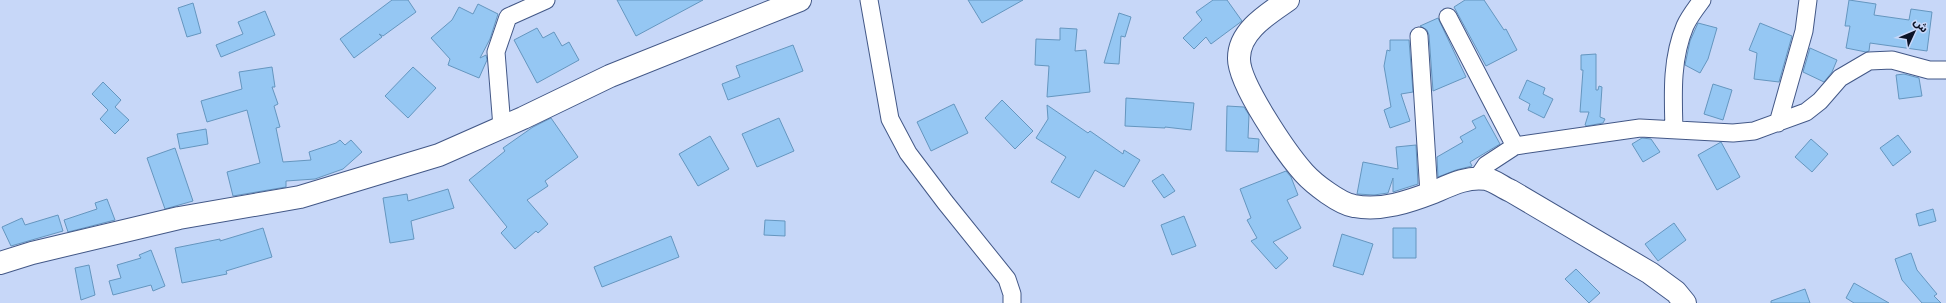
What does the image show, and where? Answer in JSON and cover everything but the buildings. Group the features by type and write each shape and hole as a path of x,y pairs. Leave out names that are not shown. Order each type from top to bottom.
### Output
{"street":[{"path":"502,127 496,52 505,24 508,18 546,0"},
{"path":"0,263 32,253 179,218 300,197 440,155 610,76 800,0"},
{"path":"868,0 890,119 908,153 1007,279 1012,294 1012,303"},
{"path":"1288,0 1261,20 1244,38 1239,58 1244,81 1262,113 1304,174 1326,192 1353,206 1381,209 1429,194 1462,180 1486,179 1511,191 1650,273 1676,292 1685,303"},
{"path":"1674,130 1673,86 1678,49 1686,26 1702,0"},
{"path":"1778,122 1804,31 1808,0"},
{"path":"1448,17 1515,146"},
{"path":"1419,36 1429,194"},
{"path":"1476,180 1486,165 1515,146 1640,128 1733,133 1754,131 1806,112 1820,101 1840,78 1869,61 1892,60 1929,70 1946,70"}]}
